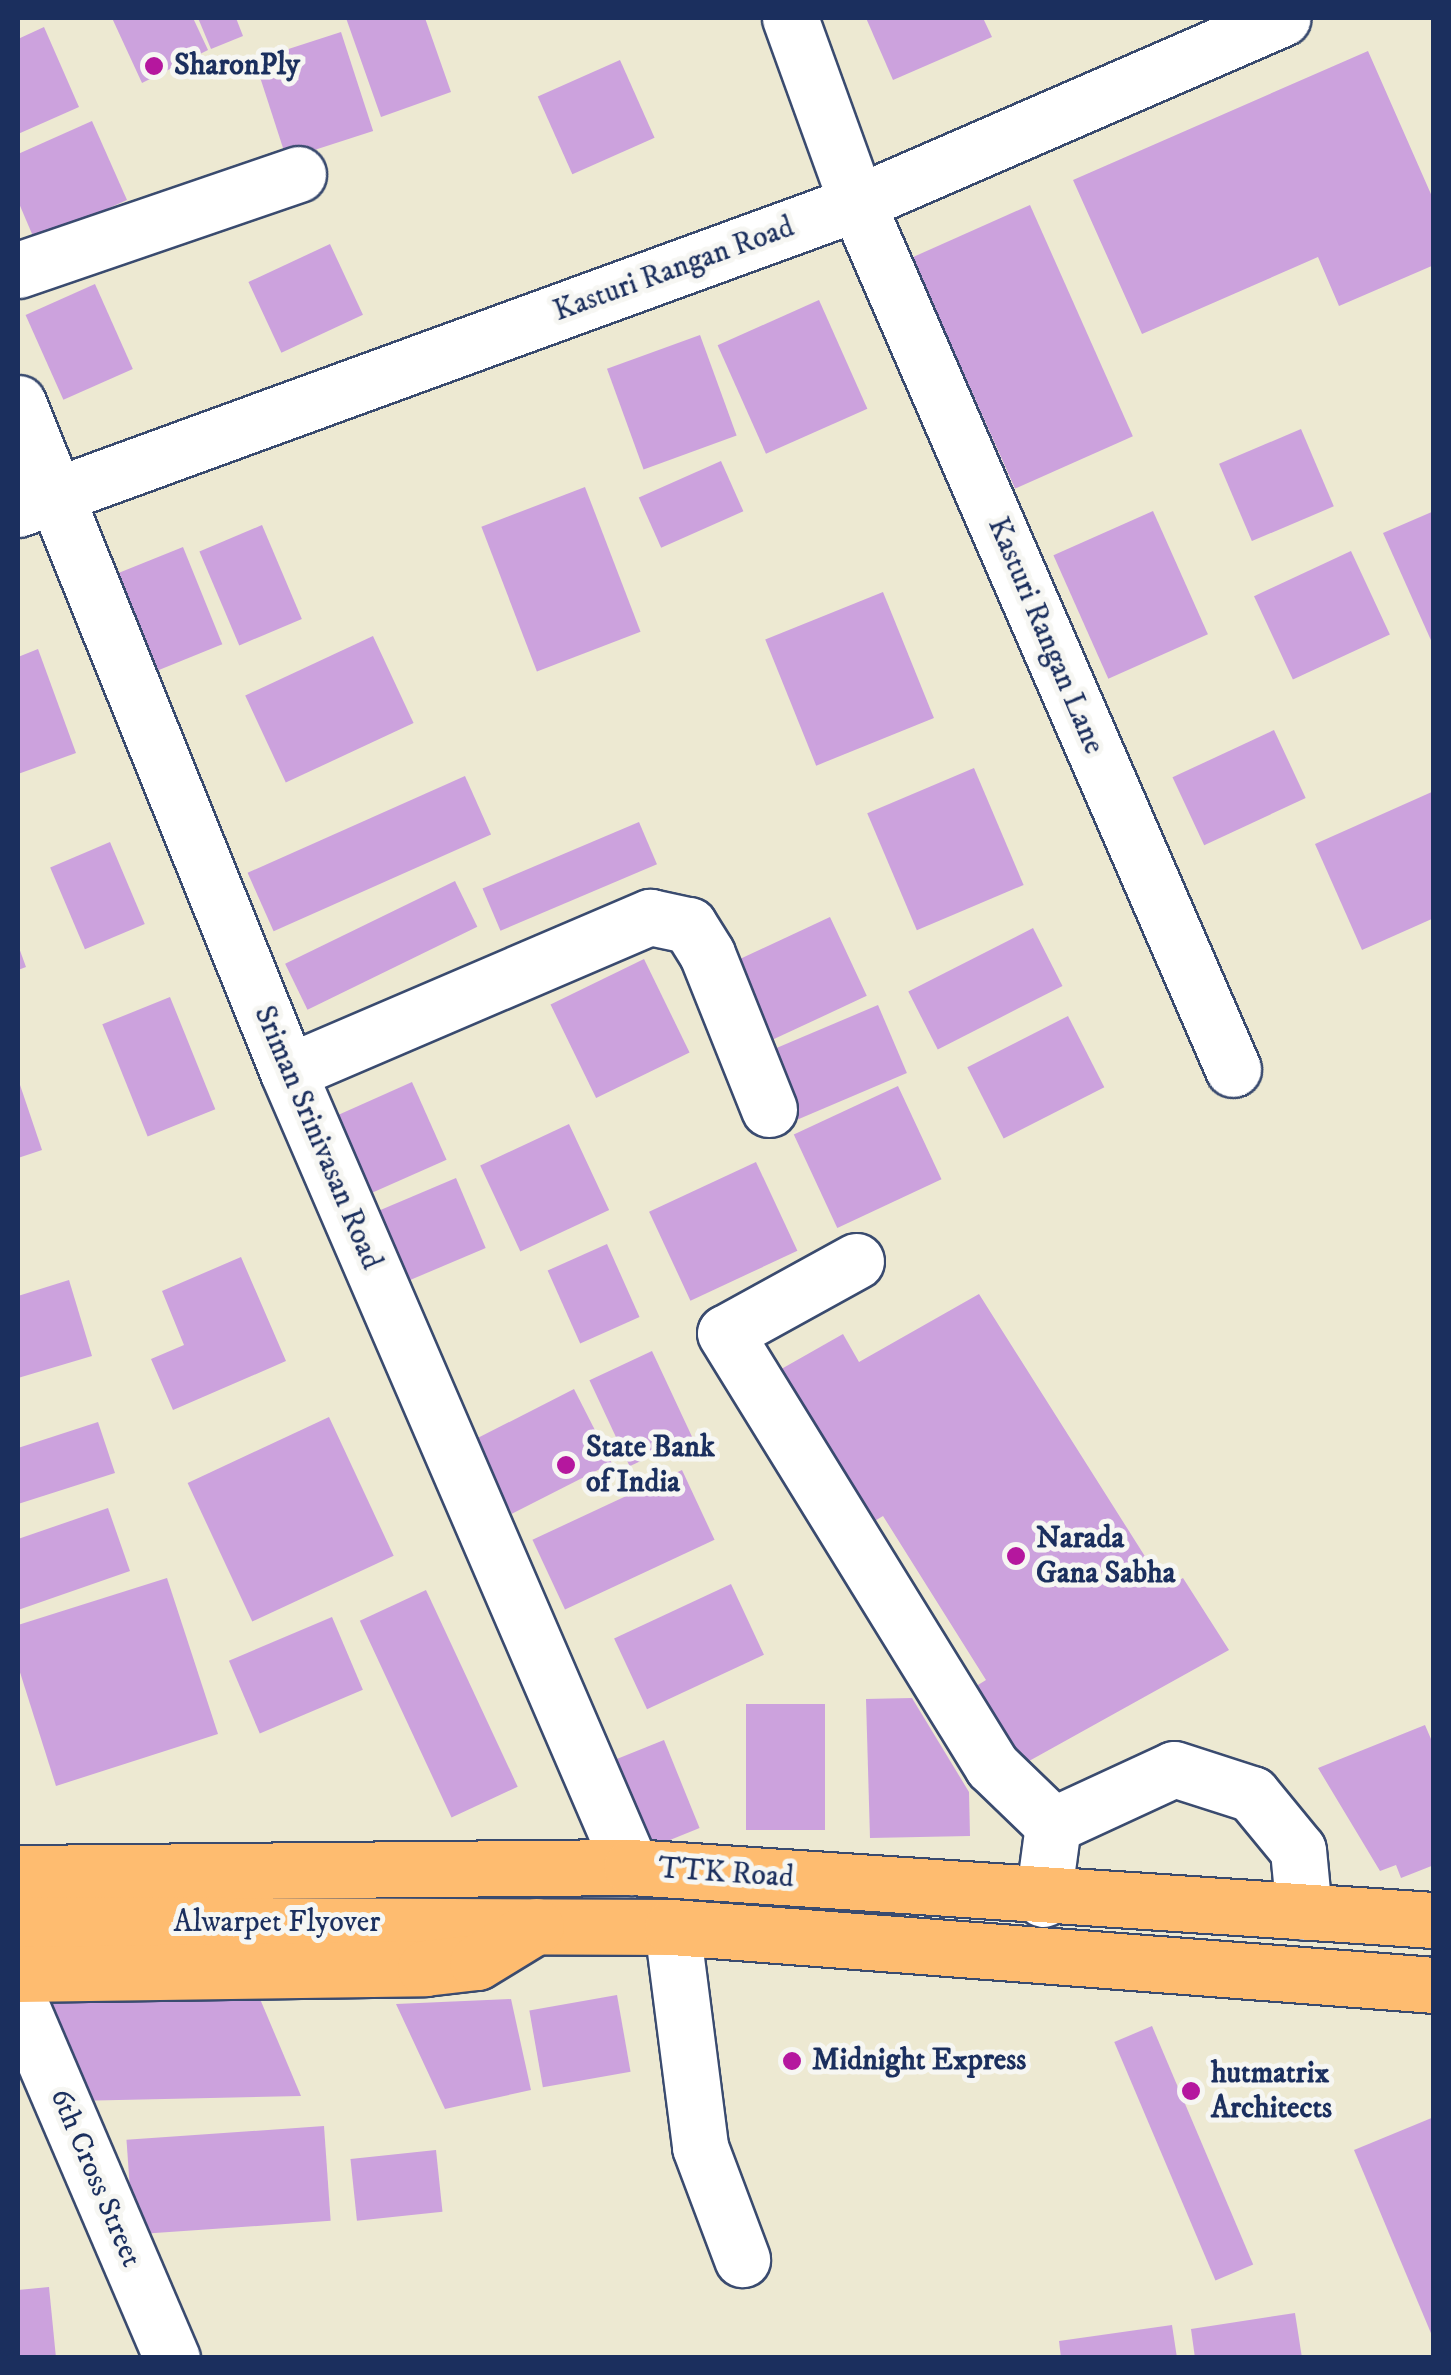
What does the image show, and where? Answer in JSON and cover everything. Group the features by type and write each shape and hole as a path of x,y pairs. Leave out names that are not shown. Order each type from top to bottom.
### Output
{"main road":[{"name":"TTK Road","path":"18,1874 631,1867 1043,1899 1434,1920"},
{"name":"Alwarpet Flyover","path":"18,1924 460,1922 536,1926"},
{"name":"TTK Road","path":"536,1926 672,1927 1434,1985"},
{"path":"18,1974 426,1968 478,1962 536,1926"}],"street":[{"name":"Kasturi Rangan Lane","path":"790,18 858,203 1233,1069"},
{"name":"Kasturi Rangan Road","path":"36,503 858,203 1282,18"},
{"path":"18,270 298,174"},
{"name":"Sriman Srinivasan Road","path":"18,403 36,503 288,1072 631,1867"},
{"path":"288,1072 650,917 689,925 768,1110"},
{"path":"856,1261 725,1333 992,1766 1053,1826"},
{"path":"1053,1826 1174,1769 1252,1794 1298,1850 1304,1912"},
{"path":"1043,1899 1053,1826"},
{"path":"672,1927 700,2147 742,2259"},
{"name":"6th Cross Street","path":"18,1999 172,2358"}],"building":[{"name":"SharonPly","path":"112,18 193,18 208,50 142,83"},
{"path":"198,18 236,18 243,36 211,49"},
{"path":"346,18 425,18 451,92 381,117"},
{"path":"866,18 983,18 992,37 893,80"},
{"path":"44,27 79,107 18,134 18,39"},
{"path":"341,32 373,131 287,159 254,60"},
{"path":"1368,51 1434,201 1434,265 1339,306 1318,257 1142,334 1073,180"},
{"path":"620,60 655,138 572,174 538,97"},
{"path":"92,121 127,200 35,241 18,201 18,154"},
{"path":"1030,205 1133,436 1015,489 912,257"},
{"path":"330,244 363,315 281,353 248,282"},
{"path":"95,284 133,369 63,400 26,315"},
{"path":"819,300 867,409 766,454 718,345"},
{"path":"700,335 737,436 644,469 607,369"},
{"path":"1301,429 1334,506 1252,541 1219,464"},
{"path":"721,461 743,511 661,548 639,498"},
{"path":"585,487 641,632 537,671 481,527"},
{"path":"1153,511 1208,634 1108,679 1053,555"},
{"path":"1434,511 1434,647 1383,533"},
{"path":"262,525 302,619 239,645 199,552"},
{"path":"183,547 222,644 140,678 100,580"},
{"path":"1351,551 1390,634 1293,680 1254,596"},
{"path":"883,592 934,718 816,766 765,640"},
{"path":"373,636 414,723 286,783 245,696"},
{"path":"38,649 76,753 18,774 18,657"},
{"path":"1274,730 1306,798 1204,845 1172,777"},
{"path":"974,768 1024,885 917,930 867,813"},
{"path":"465,776 491,834 274,931 248,873"},
{"path":"1434,791 1434,918 1362,950 1315,844"},
{"path":"639,822 657,864 500,931 483,888"},
{"path":"110,842 145,924 85,949 50,867"},
{"path":"455,881 477,927 307,1010 285,964"},
{"path":"830,917 867,996 764,1044 728,965"},
{"path":"1033,928 1063,986 938,1049 908,992"},
{"path":"18,945 26,967 18,970"},
{"path":"644,959 690,1052 596,1098 551,1005"},
{"path":"170,997 215,1109 148,1137 102,1024"},
{"path":"878,1005 907,1073 798,1119 769,1051"},
{"path":"1068,1016 1104,1087 1004,1139 967,1067"},
{"path":"18,1079 42,1150 18,1158"},
{"path":"412,1082 447,1160 370,1194 335,1116"},
{"path":"898,1086 942,1179 837,1228 794,1135"},
{"path":"569,1124 609,1210 520,1252 480,1165"},
{"path":"756,1162 797,1251 690,1301 649,1212"},
{"path":"456,1178 486,1248 402,1284 372,1214"},
{"path":"607,1244 640,1317 580,1344 548,1270"},
{"path":"241,1257 286,1361 173,1410 151,1359 184,1345 162,1291"},
{"path":"69,1280 92,1356 18,1378 18,1296"},
{"path":"979,1294 1165,1588 1183,1578 1229,1650 1013,1770 965,1693 986,1680 883,1516 863,1528 769,1376 843,1334 859,1362"},
{"path":"652,1351 692,1437 630,1466 589,1380"},
{"path":"574,1389 612,1463 512,1514 474,1440"},
{"path":"329,1417 394,1556 252,1622 188,1483"},
{"path":"98,1422 115,1473 18,1504 18,1448"},
{"path":"682,1470 715,1540 565,1610 532,1540"},
{"path":"108,1508 130,1571 18,1610 18,1539"},
{"path":"167,1578 218,1734 56,1786 18,1666 18,1625"},
{"path":"731,1584 764,1655 647,1709 614,1639"},
{"path":"426,1590 518,1787 452,1818 360,1621"},
{"path":"332,1617 363,1690 260,1733 229,1661"},
{"path":"912,1698 969,1792 970,1836 870,1838 866,1699"},
{"path":"746,1704 825,1704 825,1830 746,1830"},
{"path":"1425,1725 1434,1746 1434,1865 1401,1878 1396,1865 1380,1871 1318,1768"},
{"path":"664,1740 700,1828 637,1853 602,1765"},
{"path":"70,1980 252,1980 301,2096 73,2101 37,2005"},
{"path":"617,1995 631,2072 543,2087 529,2010"},
{"path":"511,1999 531,2090 445,2109 396,2004"},
{"path":"1152,2026 1253,2264 1215,2280 1114,2042"},
{"path":"1434,2117 1434,2338 1433,2338 1354,2150"},
{"path":"324,2126 331,2221 133,2235 126,2140"},
{"path":"436,2150 442,2212 357,2221 350,2159"},
{"path":"49,2287 56,2358 18,2358 18,2290"},
{"path":"1295,2313 1302,2358 1195,2358 1191,2329"},
{"path":"1172,2325 1177,2358 1061,2358 1059,2341"}],"place":[{"name":"SharonPly","path":"154,66"},
{"name":"State Bank of India","path":"566,1465"},
{"name":"Narada Gana Sabha","path":"1016,1556"},
{"name":"Midnight Express","path":"792,2061"},
{"name":"hutmatrix Architects","path":"1191,2091"}]}
